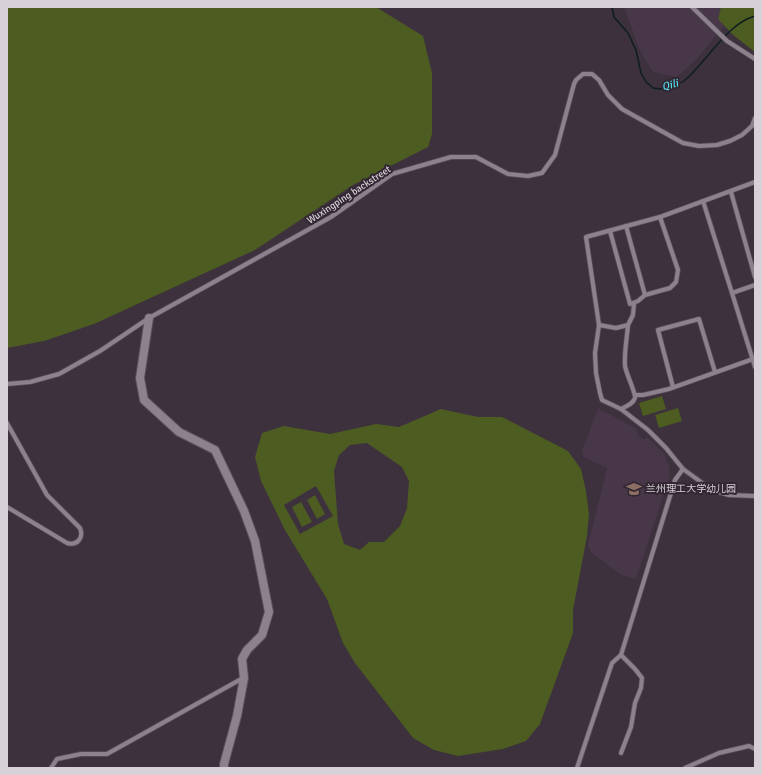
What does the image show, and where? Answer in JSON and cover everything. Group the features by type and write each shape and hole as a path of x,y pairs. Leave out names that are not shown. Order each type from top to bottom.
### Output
{"street":[{"path":"692,7 728,41 755,59"},
{"name":"Wuxingping backstreet","path":"149,318 331,217 392,174 451,156 476,157 508,174 528,176 542,173 555,155 574,84 583,74 592,74 596,76 608,96 622,109 683,143 699,146 716,145 730,141 742,135 752,126 755,118"},
{"path":"755,182 660,217 586,237 599,325 595,353 602,400 621,409 648,430 666,448 683,470 712,490 729,495 755,496"},
{"path":"731,192 755,277"},
{"path":"703,201 755,367"},
{"path":"610,231 630,304 634,303 645,295 670,288 676,282 678,270 660,217"},
{"path":"626,226 645,295"},
{"path":"732,293 755,285"},
{"path":"621,409 631,404 636,395 630,383 625,366 628,325 633,315 634,303"},
{"path":"7,384 30,382 59,374 100,351 149,318"},
{"path":"149,318 140,378 144,400 179,432 215,450 244,511 255,541 269,612 262,635 247,650 242,659 244,678 237,716 224,768"},
{"path":"673,387 658,330 699,319 715,372"},
{"path":"599,325 616,328 628,325"},
{"path":"636,395 643,395 673,387 753,359"},
{"path":"7,423 47,495 80,528 80,538 76,543 67,543 7,507"},
{"path":"577,768 612,663 621,655 675,480 683,470"},
{"path":"621,655 642,678 641,688 635,703 631,727 621,753"},
{"path":"51,768 57,759 81,754 107,754 244,678"},
{"path":"685,768 719,753 749,746 755,749"}],"shaded area":[{"path":"624,7 725,7 734,14 695,61 677,77 653,72 640,51"},
{"name":"兰州理工大学幼儿园","path":"598,408 637,429 638,436 644,439 647,437 664,454 669,466 670,476 636,579 621,575 592,553 588,544 607,468 585,458 582,451"}],"green space":[{"path":"7,7 376,7 423,36 432,73 432,134 428,147 353,185 255,250 94,324 44,341 7,348"},
{"path":"721,7 755,7 755,52 733,35 718,19"},
{"path":"662,396 666,409 643,416 639,403"},
{"path":"678,408 682,421 659,428 655,415"},
{"path":"441,409 478,417 502,417 568,451 581,469 589,514 587,536 573,610 573,633 540,724 526,741 503,749 458,756 434,750 413,738 355,663 343,643 327,599 285,530 261,481 255,457 262,433 284,426 330,434 376,424 399,427","holes":["367,443 402,467 409,481 407,508 400,526 384,542 369,542 360,550 344,544 338,524 334,471 339,455 350,445","316,486 333,516 300,534 284,505"]},
{"path":"315,495 325,514 317,519 307,500"},
{"path":"301,502 312,522 302,527 292,507"}],"waterway":[{"name":"Qili","path":"612,7 614,17 628,33 636,50 641,73 646,82 653,88 661,89 684,81 726,35 745,20 755,16"}],"place":[{"name":"兰州理工大学幼儿园","path":"634,489"}]}
